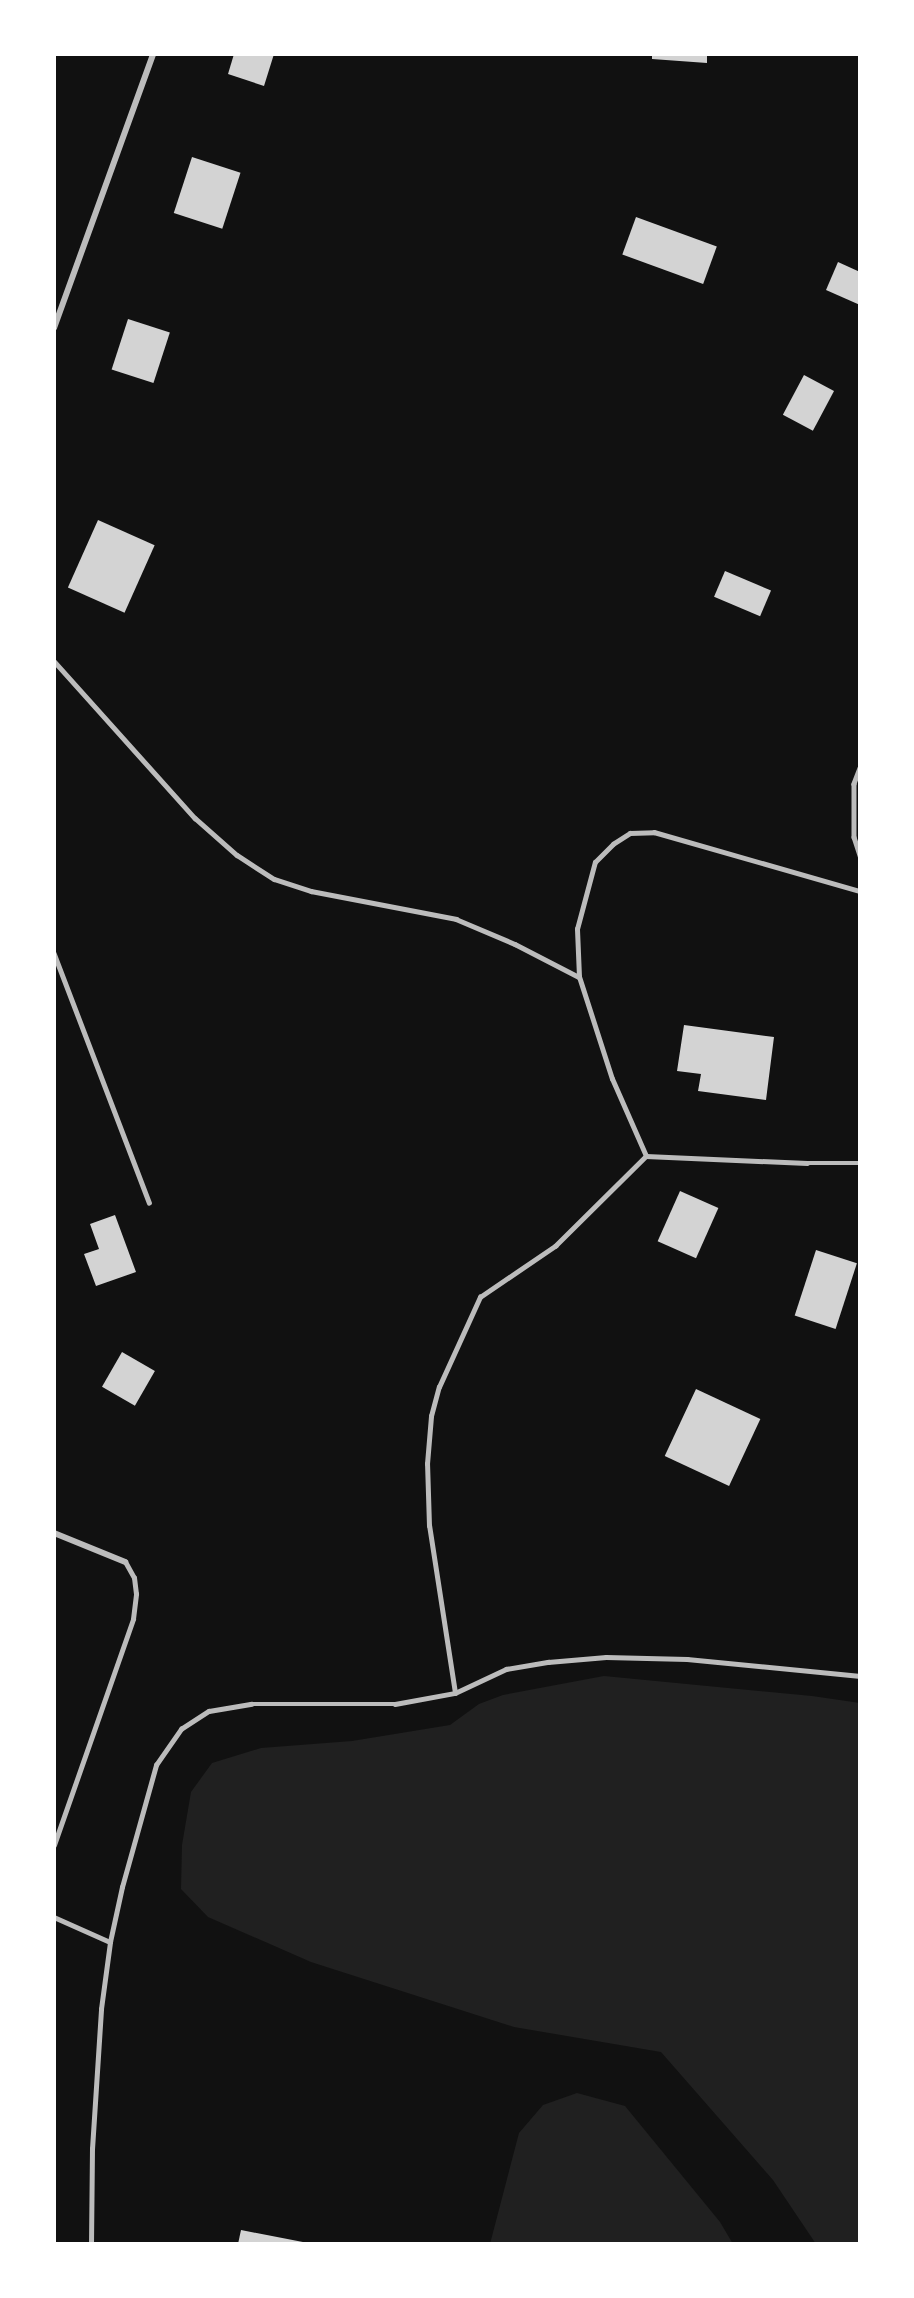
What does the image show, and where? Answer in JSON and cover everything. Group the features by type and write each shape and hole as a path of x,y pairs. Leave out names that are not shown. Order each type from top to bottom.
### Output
{"street":[{"path":"54,328 153,54"},
{"path":"54,1533 124,1562"}],"lane":[{"path":"54,661 195,818 237,855 274,879 311,891 456,919 515,944 579,976"},
{"path":"860,768 854,784 854,837 860,856"},
{"path":"646,1156 612,1079 579,976 577,930 596,862 613,844 630,833 654,832 860,891"},
{"path":"54,953 148,1203"},
{"path":"455,1692 429,1526 427,1464 430,1416 439,1387 480,1297 555,1246 646,1156 860,1163"},
{"path":"54,1845 133,1619 136,1594 134,1578 124,1562"},
{"path":"91,2244 92,2149 101,2008 110,1942 122,1887 156,1765 181,1729 209,1711 251,1704 395,1704 455,1692 506,1670 548,1662 606,1657 687,1659 860,1676"},
{"path":"54,1917 110,1942"}],"shaded area":[{"path":"604,1676 812,1696 860,1703 860,2244 816,2244 773,2180 661,2052 514,2027 311,1962 208,1917 181,1889 182,1845 191,1792 212,1763 261,1748 352,1741 450,1725 479,1704 503,1695"},
{"path":"577,2093 625,2106 720,2222 733,2244 490,2244 519,2133 543,2105"}],"building":[{"path":"234,54 274,54 264,86 228,74"},
{"path":"652,54 707,54 707,63 652,59"},
{"path":"192,157 241,173 222,229 174,213"},
{"path":"636,217 717,246 703,284 622,255"},
{"path":"838,262 860,272 860,305 826,290"},
{"path":"128,319 170,333 153,383 112,369"},
{"path":"804,375 834,391 813,431 783,415"},
{"path":"98,520 155,545 125,613 68,588"},
{"path":"725,571 771,591 760,616 714,597"},
{"path":"684,1025 774,1037 766,1100 698,1091 701,1074 677,1071"},
{"path":"680,1191 718,1208 696,1258 658,1241"},
{"path":"115,1215 136,1272 96,1286 84,1254 99,1249 90,1224"},
{"path":"816,1250 857,1263 836,1329 795,1316"},
{"path":"122,1352 155,1371 135,1406 102,1387"},
{"path":"696,1389 760,1419 729,1486 665,1456"},
{"path":"241,2230 308,2243 308,2244 238,2244"}]}
